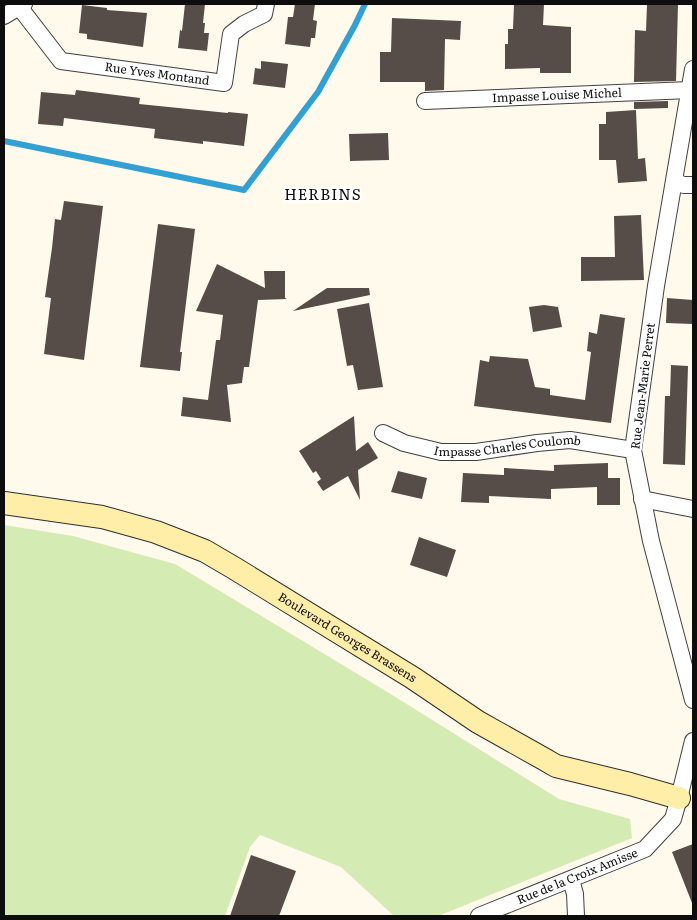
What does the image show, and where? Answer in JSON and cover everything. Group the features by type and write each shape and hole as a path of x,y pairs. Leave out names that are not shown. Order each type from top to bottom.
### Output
{"street":[{"name":"Rue Yves Montand","path":"20,5 61,61 224,84 231,34 244,24 264,14 266,4"},
{"path":"4,16 20,5"},
{"name":"Rue Jean-Marie Perret","path":"693,69 656,286 633,450 651,541 693,700"},
{"name":"Impasse Louise Michel","path":"425,101 690,90"},
{"path":"674,182 693,185"},
{"name":"Impasse Charles Coulomb","path":"383,433 404,443 442,452 476,452 570,440 633,450"},
{"path":"642,499 693,509"},
{"name":"Boulevard Georges Brassens","path":"4,503 102,517 156,532 205,551 414,678 478,722 556,766 686,800"},
{"path":"686,800 693,741"},
{"name":"Rue de la Croix Amisse","path":"480,916 645,849 673,819 686,800"},
{"path":"571,880 575,894 576,916"}],"green space":[{"path":"4,525 73,536 175,564 389,693 559,799 630,819 632,838 438,916 394,916 341,867 260,835 250,847 225,916 4,916"}],"building":[{"path":"185,4 205,4 203,23 205,23 204,33 209,33 207,51 178,48"},
{"path":"295,4 315,4 313,20 317,21 315,38 311,38 310,47 285,44 288,17 293,17"},
{"path":"514,4 544,4 543,25 571,27 571,73 540,73 540,68 505,69 505,44 508,44 508,29 513,29"},
{"path":"647,4 678,4 676,81 634,82 635,30 646,31"},
{"path":"82,5 107,8 107,10 147,13 143,47 87,39 87,34 79,33"},
{"path":"392,18 461,21 460,40 445,39 444,90 425,91 425,82 380,82 380,52 391,52"},
{"path":"261,61 288,64 285,88 253,84 255,68 261,69"},
{"path":"76,90 140,98 139,104 248,114 244,146 203,141 203,144 154,138 155,129 64,118 63,126 38,124 41,92 75,95"},
{"path":"668,101 668,108 634,109 634,102"},
{"path":"636,110 638,159 645,158 647,181 618,183 616,160 599,160 599,124 606,124 606,112"},
{"path":"388,133 389,160 350,161 349,134"},
{"path":"64,201 103,206 84,360 44,354 51,298 45,297 55,219 61,220"},
{"path":"641,215 644,280 581,281 581,257 615,257 614,216"},
{"path":"158,224 195,229 180,352 182,352 180,371 140,367"},
{"path":"217,264 265,288 264,271 285,271 285,298 287,299 258,300 249,367 244,367 242,383 227,385 231,422 181,416 183,397 208,400 216,340 220,340 223,315 196,311"},
{"path":"327,288 369,288 370,295 293,311"},
{"path":"667,298 693,300 692,324 666,323"},
{"path":"369,303 383,387 358,390 353,365 347,366 337,309"},
{"path":"544,305 558,307 562,327 533,332 529,307"},
{"path":"600,314 625,318 611,423 474,406 480,360 489,362 490,356 528,359 535,387 550,389 550,395 585,400 591,352 587,351 589,332 597,334"},
{"path":"671,365 688,366 685,465 663,464 665,396 670,396"},
{"path":"354,416 356,451 368,442 378,458 358,470 360,500 348,476 323,491 317,482 321,479 316,471 313,473 299,451"},
{"path":"608,463 608,478 620,478 620,505 597,505 597,487 551,489 551,499 489,496 489,503 461,502 463,473 504,475 504,468 554,471 554,465"},
{"path":"398,471 427,478 422,499 391,492"},
{"path":"419,537 456,550 447,577 410,565"},
{"path":"693,844 693,903 692,903 672,852"},
{"path":"251,855 296,871 279,916 230,916"}],"waterway":[{"path":"4,141 244,190 318,92 365,4"}],"district":[{"name":"HERBINS","path":"323,195"}]}
